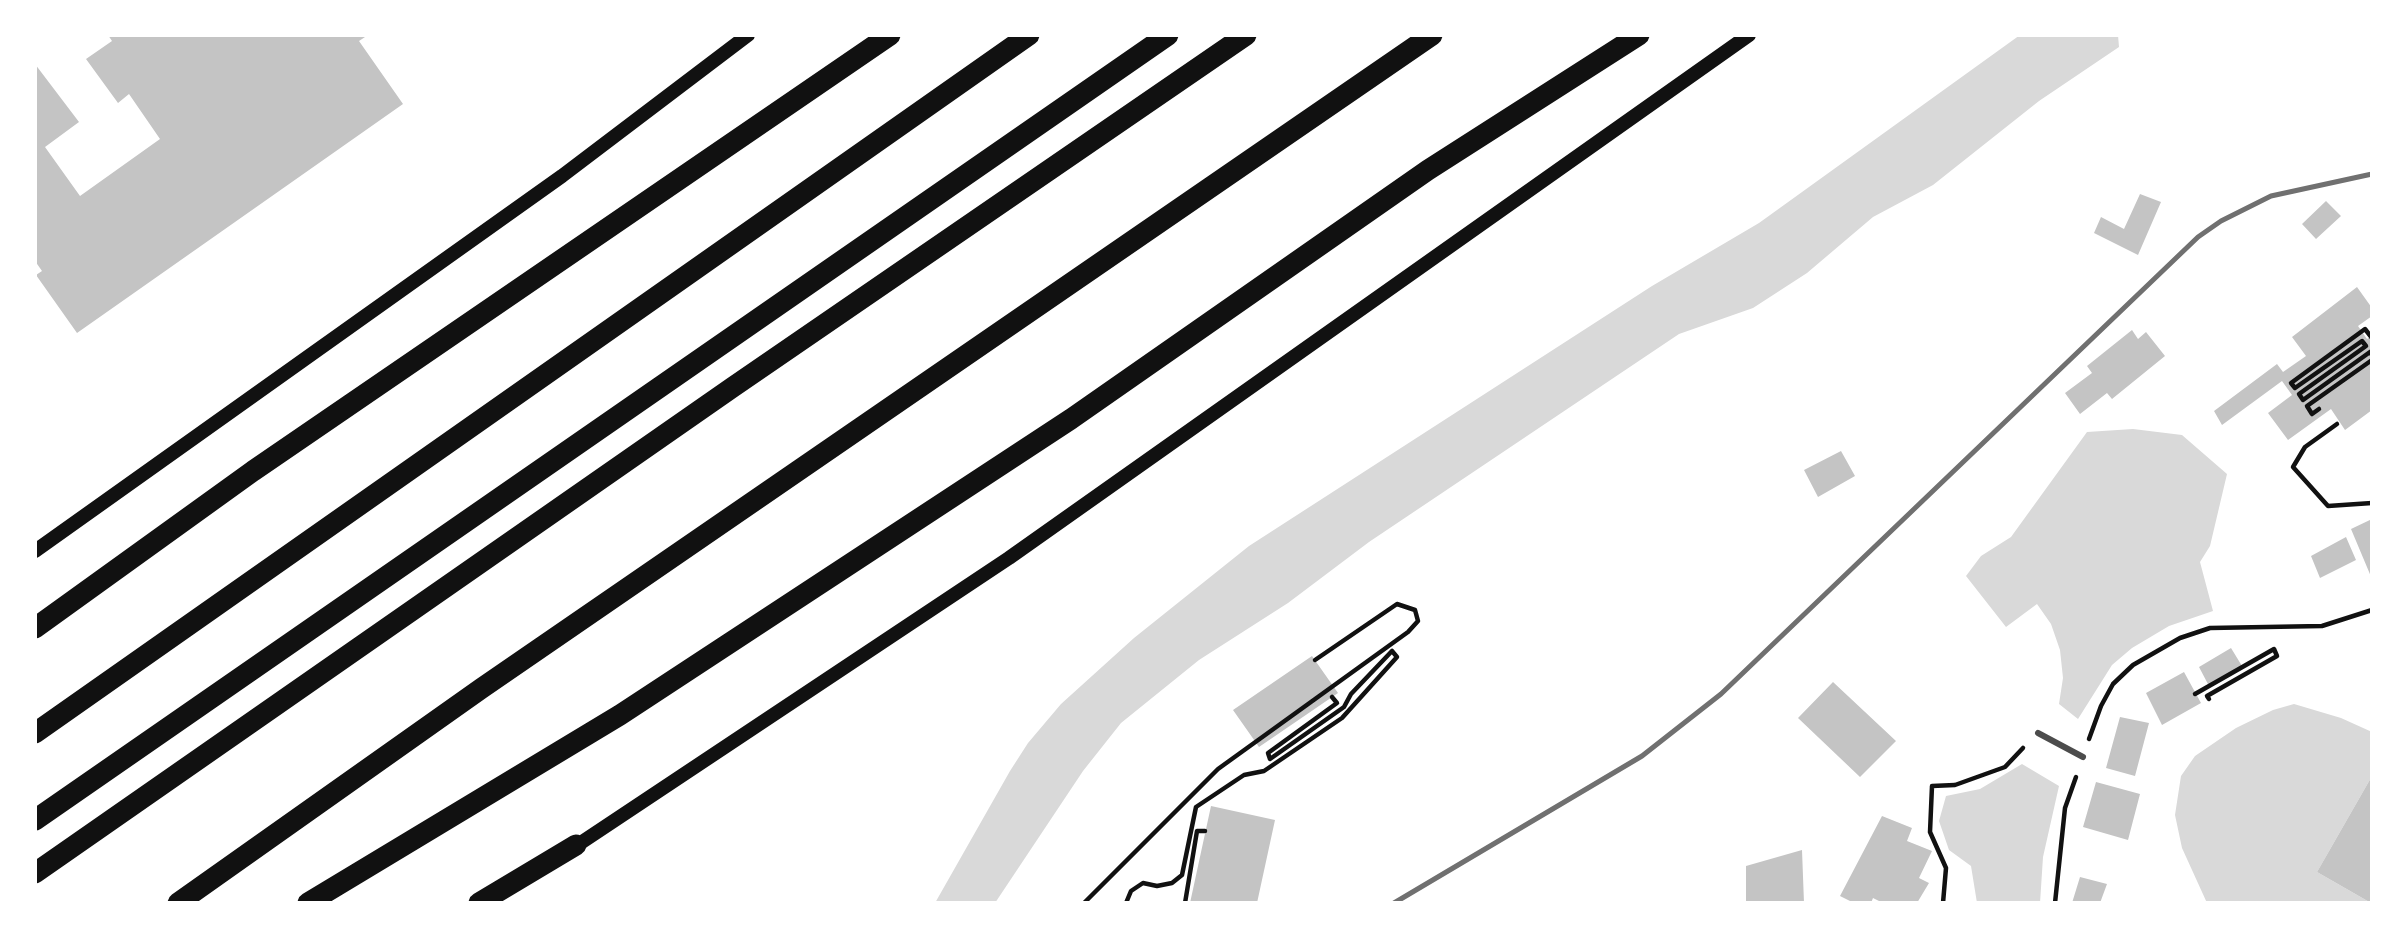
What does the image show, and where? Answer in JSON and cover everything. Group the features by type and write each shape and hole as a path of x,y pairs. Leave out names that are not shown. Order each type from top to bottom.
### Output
{"highway":[{"path":"35,628 265,463 890,35"},
{"path":"35,733 1029,35"},
{"path":"35,820 1168,35"},
{"path":"35,873 722,395 1247,35"},
{"path":"178,903 482,688 1433,35"},
{"path":"308,903 655,692 1071,419 1428,170 1639,35"},
{"path":"479,903 576,845"},
{"path":"35,884 58,858"}],"main road":[{"path":"35,551 562,176 748,35"},
{"path":"498,903 576,845 1009,558 1749,35"}],"street":[{"path":"2038,733 2083,757"}],"path":[{"path":"2319,409 2312,414 2307,406 2372,357 2370,352 2303,400 2299,394 2366,346 2361,341 2295,388 2291,383 2365,329 2372,338"},
{"path":"2337,424 2305,447 2293,467 2328,506 2372,503"},
{"path":"1084,903 1218,769 1408,632 1418,621 1415,610 1397,604 1315,660"},
{"path":"2055,903 2064,808 2101,706 2113,684 2133,665 2162,647 2210,628 2322,626 2372,610"},
{"path":"2195,694 2274,649 2277,656 2207,695 2209,699"},
{"path":"1126,903 1131,891 1143,883 1157,886 1172,883 1182,875 1196,807 1244,775 1264,771 1342,718 1397,657 1392,652 1351,694 1344,707 1270,759 1268,753 1337,704 1332,697"},
{"path":"1943,903 1946,867 1930,832 1933,786 1955,785 2005,768 2038,733"},
{"path":"1185,903 1197,831 1205,831"}],"shaded area":[{"path":"2020,35 2118,35 2119,47 2039,101 1933,185 1873,217 1807,273 1753,308 1679,334 1369,542 1288,603 1199,660 1121,723 1083,771 995,903 935,903 1010,771 1028,743 1061,704 1134,638 1249,546 1652,286 1759,223"},
{"path":"2133,429 2182,435 2227,474 2210,546 2200,562 2213,611 2169,626 2132,648 2112,665 2078,719 2059,704 2063,678 2060,650 2051,624 2037,604 2006,627 1966,576 1981,556 2011,537 2087,432"},
{"path":"2294,704 2341,718 2372,732 2372,776 2317,872 2371,903 2207,903 2182,848 2175,815 2181,776 2195,756 2236,728 2273,710"},
{"path":"2022,764 2059,786 2043,857 2040,903 1977,903 1971,866 1949,850 1939,821 1946,796 1980,789"}],"building":[{"path":"108,35 368,35 359,41 403,104 77,333 36,275 42,271 35,261 35,64 79,122 45,147 80,196 160,139 129,94 118,103 86,59 112,41"},
{"path":"2140,194 2161,202 2138,255 2094,233 2101,217 2124,229"},
{"path":"2326,201 2341,216 2316,239 2302,224"},
{"path":"2357,287 2372,308 2372,316 2358,326 2367,339 2372,336 2372,410 2345,430 2331,409 2288,440 2268,413 2292,395 2282,381 2222,425 2214,411 2277,364 2283,372 2306,356 2292,337"},
{"path":"2132,330 2138,339 2146,332 2165,356 2112,399 2107,393 2080,414 2065,393 2092,373 2087,366"},
{"path":"1841,451 1855,476 1818,497 1804,470"},
{"path":"2372,519 2372,579 2351,529"},
{"path":"2346,537 2356,560 2320,578 2311,556"},
{"path":"2231,648 2242,666 2209,686 2199,667"},
{"path":"1312,656 1338,693 1259,747 1233,710"},
{"path":"2184,672 2201,703 2162,725 2146,693"},
{"path":"1833,682 1896,741 1860,777 1798,718"},
{"path":"2120,717 2149,723 2135,776 2106,768"},
{"path":"2372,776 2372,903 2371,903 2317,872"},
{"path":"2096,782 2140,794 2128,840 2083,827"},
{"path":"1211,806 1275,820 1257,903 1190,903"},
{"path":"1882,816 1912,828 1907,841 1932,851 1919,878 1929,883 1917,903 1883,903 1873,898 1871,903 1854,903 1840,896"},
{"path":"1802,850 1804,903 1746,903 1746,866"},
{"path":"2080,877 2107,884 2100,903 2072,903"}],"railway":[{"path":"1394,903 1642,756 1721,694 2198,237 2221,221 2271,196 2372,174"}]}
